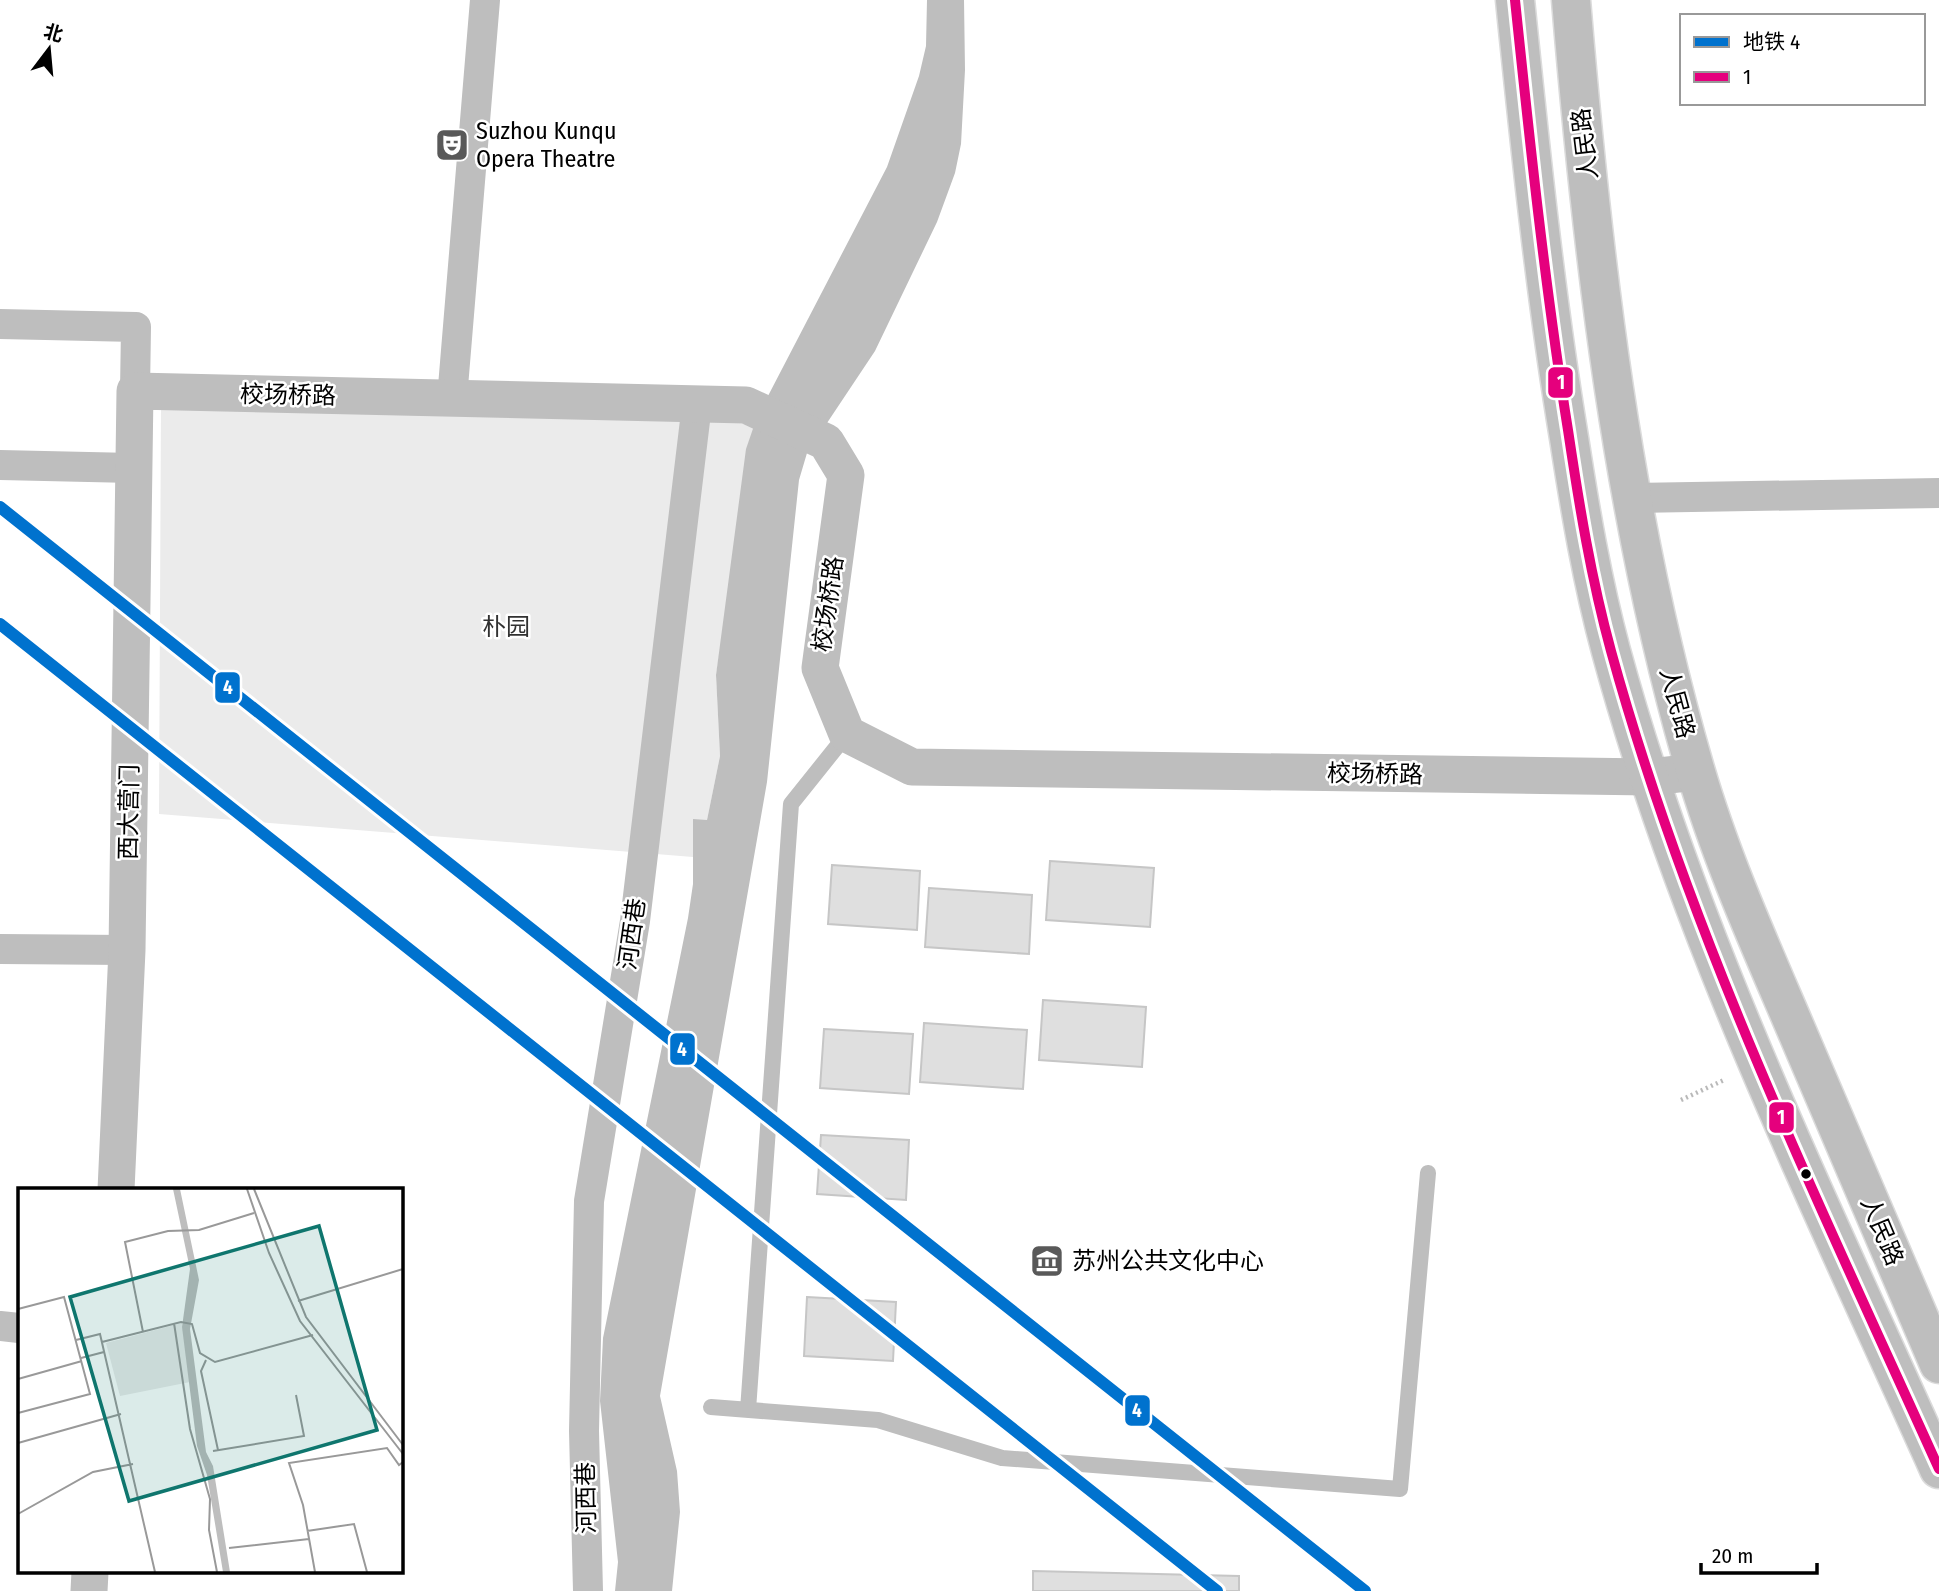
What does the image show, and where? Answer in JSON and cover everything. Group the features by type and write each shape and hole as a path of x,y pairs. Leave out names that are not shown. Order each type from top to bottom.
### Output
{"main road":[{"name":"人民路","path":"1515,0 1549,316 1579,503 1610,649 1691,902 1754,1053 1939,1469"},
{"name":"人民路","path":"1571,0 1604,307 1633,498 1658,634 1696,772 1740,902 1939,1364"}],"street":[{"path":"452,399 485,0"},
{"path":"0,324 136,327 135,391"},
{"name":"校场桥路","path":"135,391 746,405 826,442 845,475 820,668 848,734 912,767 1650,777 1696,772"},
{"name":"西大营门","path":"116,1188 127,950 135,391"},
{"name":"河西巷","path":"588,1591 584,1431 589,1201 635,921 697,404"},
{"path":"0,465 133,468"},
{"path":"1633,498 1939,493"},
{"path":"0,949 127,950"},
{"path":"0,1326 18,1328"}],"lane":[{"path":"748,1410 791,804 848,734"},
{"path":"710,1407 878,1420 1002,1458 1400,1489 1427,1173"}],"green space":[{"name":"朴园","path":"161,404 757,417 716,675 720,756 707,820 693,820 693,857 159,814"}],"shaded area":[{"path":"927,0 964,0 965,70 961,144 955,173 937,222 875,351 807,453 799,480 767,782 660,1396 677,1471 680,1512 672,1591 615,1591 618,1562 600,1401 603,1338 688,918 693,884 693,819 707,820 720,756 716,675 746,449 757,417 887,167 919,76 926,46"}],"building":[{"path":"1050,861 1154,868 1150,927 1046,920"},
{"path":"832,865 920,871 917,930 828,924"},
{"path":"929,888 1032,895 1029,954 925,947"},
{"path":"1043,1000 1146,1007 1142,1067 1039,1060"},
{"path":"924,1023 1027,1030 1023,1089 920,1082"},
{"path":"824,1029 913,1034 909,1094 820,1088"},
{"path":"821,1135 909,1140 906,1200 817,1194"},
{"path":"807,1297 896,1302 893,1361 804,1356"},
{"path":"1033,1571 1239,1576 1239,1591 1033,1591"}],"metro line":[{"name":"4","path":"0,507 1365,1591"},
{"name":"4","path":"0,624 1217,1591"}],"transit line":[{"name":"1","path":"1515,0 1552,323 1586,541 1611,651 1678,861 1717,964 1803,1167 1939,1469"}],"place":[{"name":"Suzhou Kunqu Opera Theatre","path":"452,145"},
{"name":"苏州公共文化中心","path":"1047,1261"}]}
